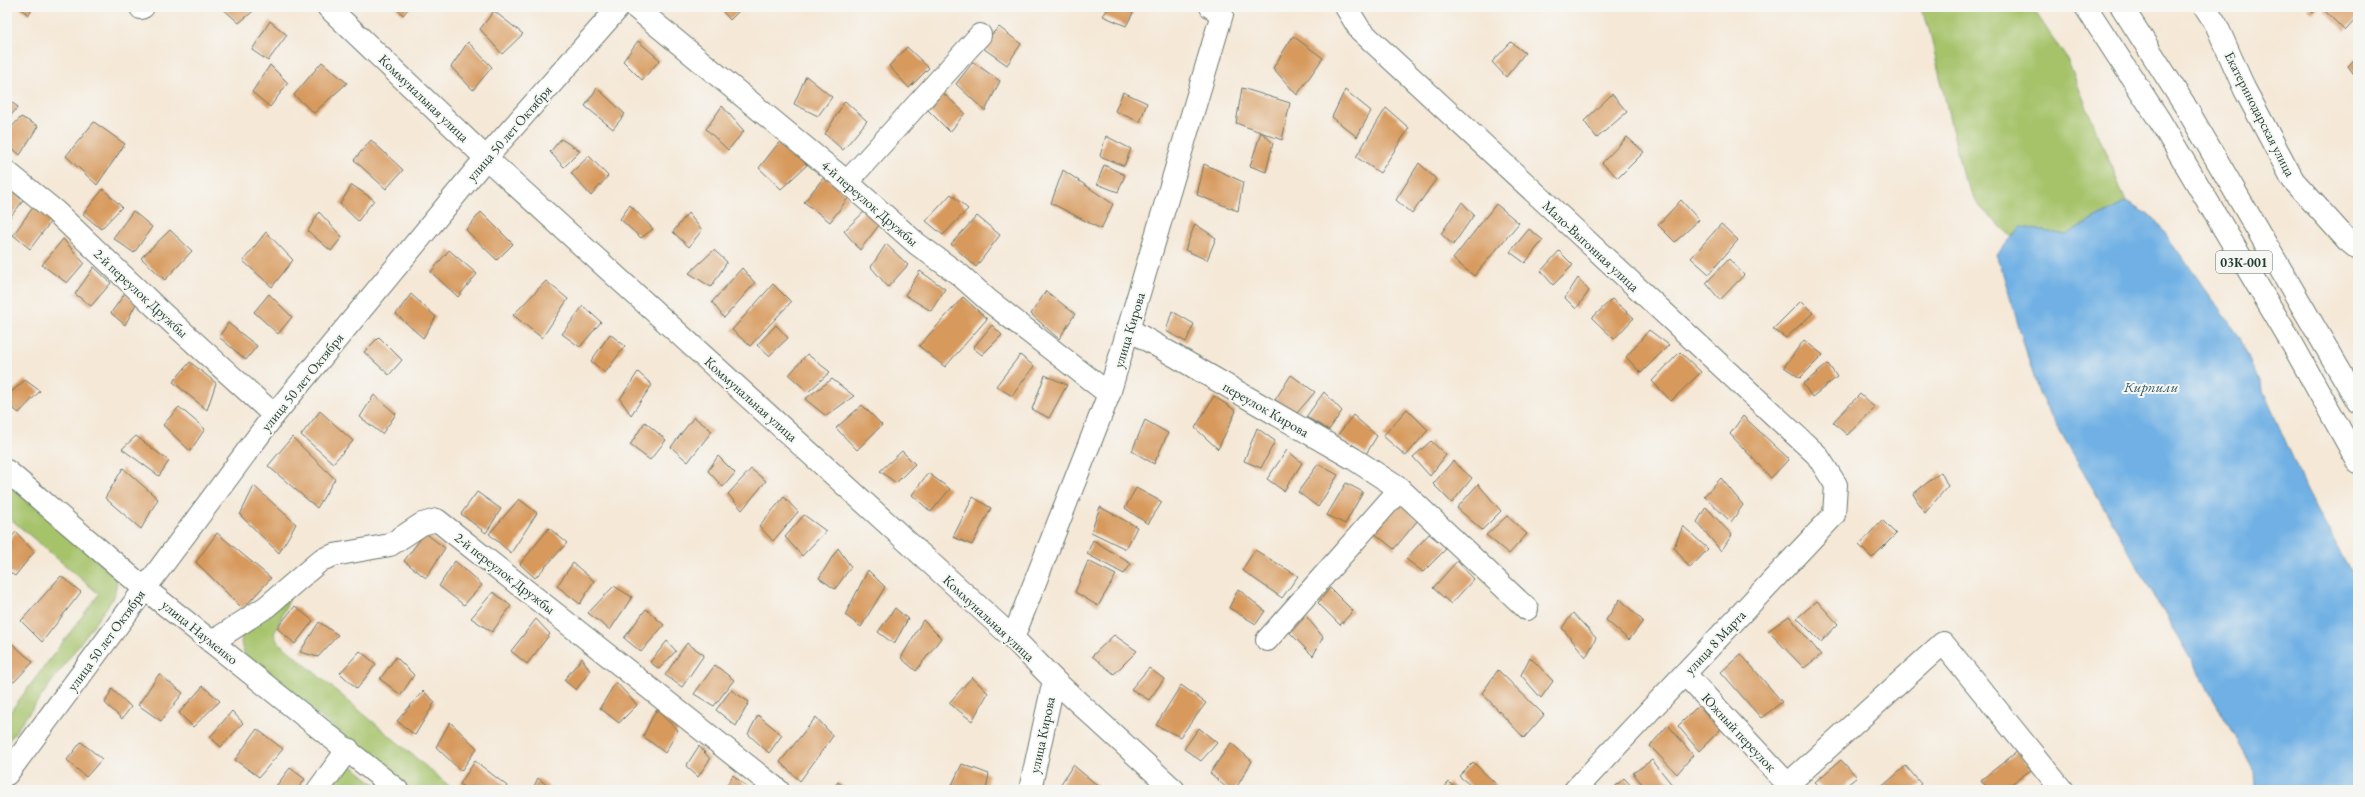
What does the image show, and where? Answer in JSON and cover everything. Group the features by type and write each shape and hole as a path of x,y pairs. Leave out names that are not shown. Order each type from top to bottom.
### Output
{"street":[{"name":"Коммунальная улица","path":"328,7 486,158 1013,638 1054,680 1174,790"},
{"name":"улица 50 лет Октября","path":"7,774 125,618 144,588 274,415 486,158 619,7"},
{"name":"4-й переулок Дружбы","path":"635,7 847,182 917,244 960,275 988,300 1109,394"},
{"name":"Мало-Выгонная улица","path":"1346,7 1360,30 1817,455 1836,485"},
{"name":"03К-001","path":"2086,7 2164,128 2294,347 2358,462"},
{"name":"03К-001","path":"2122,7 2150,48 2358,402"},
{"name":"Екатеринодарская улица","path":"2204,7 2216,24 2246,90 2293,180 2347,240 2358,249"},
{"name":"улица Кирова","path":"1013,638 1109,394 1130,330 1217,10"},
{"path":"847,182 980,35"},
{"name":"2-й переулок Дружбы","path":"7,172 54,211 163,314 274,415"},
{"name":"переулок Кирова","path":"1130,330 1354,460 1400,489 1527,609"},
{"name":"улица Науменко","path":"7,471 144,588 397,790"},
{"name":"улица 8 Марта","path":"1575,790 1834,516 1836,485"},
{"path":"1267,640 1400,489"},
{"name":"2-й переулок Дружбы","path":"212,642 261,611 321,560 334,555 390,545 422,524 437,520 778,790"},
{"path":"1791,787 1943,643 2062,790"},
{"name":"Южный переулок","path":"1685,674 1791,787"},
{"name":"улица Кирова","path":"1030,790 1054,680"},
{"path":"318,790 348,750"}],"green space":[{"path":"1917,7 2032,7 2067,59 2126,202 2066,235 2021,227 2012,237 1981,208 1963,177 1929,29 1925,17"},
{"path":"7,482 114,574 117,582 114,597 7,743 7,716 99,594 7,516"},
{"path":"290,598 274,634 277,641 454,790 410,790 249,659 244,652 241,642 244,630"},
{"path":"349,763 382,790 340,790 329,781"}],"water":[{"name":"Кирпили","path":"2126,202 2154,218 2239,336 2307,490 2358,585 2358,790 2256,790 2255,772 2039,394 1997,254 2021,227 2066,235"}],"building":[{"path":"19,7 34,7 28,15"},
{"path":"221,7 258,7 239,23"},
{"path":"395,7 410,7 403,15"},
{"path":"719,7 743,7 730,20"},
{"path":"1109,7 1136,7 1126,26 1103,16"},
{"path":"2307,7 2318,7 2313,13"},
{"path":"2327,7 2358,7 2358,17 2345,31 2324,10"},
{"path":"494,11 523,34 502,54 480,29"},
{"path":"270,21 287,35 268,61 252,50"},
{"path":"999,27 1021,44 1007,65 980,46"},
{"path":"1293,36 1323,58 1297,95 1273,68"},
{"path":"638,41 660,60 642,80 623,61"},
{"path":"468,42 492,67 473,90 451,67"},
{"path":"1511,42 1525,53 1506,77 1492,62"},
{"path":"907,47 929,68 909,88 889,66"},
{"path":"2358,56 2358,80 2348,66"},
{"path":"322,62 347,83 314,113 294,95"},
{"path":"973,62 1000,81 985,111 956,84"},
{"path":"270,65 288,83 270,107 252,92"},
{"path":"806,76 832,97 818,116 794,104"},
{"path":"597,88 625,114 613,129 585,106"},
{"path":"1242,88 1290,103 1282,140 1236,123"},
{"path":"1345,90 1371,111 1357,137 1332,117"},
{"path":"1123,92 1147,103 1140,122 1115,111"},
{"path":"943,93 965,113 950,132 928,110"},
{"path":"1612,94 1627,112 1597,138 1584,121"},
{"path":"7,99 18,107 7,120"},
{"path":"845,101 867,121 843,150 825,134"},
{"path":"722,106 744,131 728,150 706,129"},
{"path":"1386,108 1409,128 1380,173 1356,157"},
{"path":"21,117 38,126 20,155 7,144 7,132"},
{"path":"94,122 125,144 97,185 66,156"},
{"path":"1261,132 1273,143 1266,172 1250,166"},
{"path":"1106,136 1131,149 1124,166 1100,156"},
{"path":"1627,137 1644,152 1618,178 1602,163"},
{"path":"561,139 580,151 564,167 550,152"},
{"path":"371,140 403,170 386,189 354,160"},
{"path":"781,140 807,165 781,189 759,168"},
{"path":"589,156 608,176 591,196 571,173"},
{"path":"1419,163 1436,179 1412,214 1396,200"},
{"path":"1204,164 1243,182 1238,211 1197,195"},
{"path":"1104,165 1125,175 1118,192 1097,184"},
{"path":"1063,170 1113,204 1101,229 1051,203"},
{"path":"825,176 849,197 830,222 804,202"},
{"path":"352,185 374,200 358,221 340,204"},
{"path":"7,186 23,201 7,221"},
{"path":"103,189 122,207 101,229 83,214"},
{"path":"951,194 968,209 943,235 926,221"},
{"path":"1681,200 1699,220 1675,242 1658,225"},
{"path":"1462,202 1474,215 1453,245 1441,234"},
{"path":"1496,204 1519,223 1474,276 1453,259"},
{"path":"630,205 653,229 641,238 620,219"},
{"path":"34,206 52,220 30,249 13,235"},
{"path":"866,210 879,225 860,250 844,231"},
{"path":"133,211 152,227 134,253 113,238"},
{"path":"319,212 342,237 331,251 308,231"},
{"path":"481,212 513,244 497,260 466,230"},
{"path":"688,213 702,230 689,247 673,232"},
{"path":"977,216 1000,235 976,267 951,244"},
{"path":"1195,224 1216,238 1207,260 1185,250"},
{"path":"1721,224 1738,240 1709,274 1691,258"},
{"path":"1529,229 1543,240 1525,263 1510,252"},
{"path":"170,230 192,251 165,280 141,258"},
{"path":"266,232 293,260 272,287 243,261"},
{"path":"63,239 84,263 67,283 42,265"},
{"path":"886,244 908,265 888,287 871,267"},
{"path":"449,250 477,274 458,297 431,272"},
{"path":"714,250 727,262 711,287 689,273"},
{"path":"1559,251 1573,265 1553,285 1541,271"},
{"path":"1729,259 1744,275 1720,300 1706,283"},
{"path":"94,267 111,283 91,306 75,294"},
{"path":"742,268 755,283 724,318 712,302"},
{"path":"920,271 945,289 931,311 905,295"},
{"path":"1578,278 1589,291 1576,309 1565,298"},
{"path":"546,281 568,299 542,338 513,315"},
{"path":"773,284 791,302 750,346 732,330"},
{"path":"1046,291 1075,314 1059,339 1031,314"},
{"path":"125,293 136,304 125,325 111,313"},
{"path":"269,294 292,317 278,334 254,312"},
{"path":"411,294 436,317 423,338 396,314"},
{"path":"963,297 987,319 945,367 919,346"},
{"path":"1612,299 1634,318 1614,339 1592,318"},
{"path":"1801,301 1813,313 1786,338 1773,329"},
{"path":"583,306 601,322 580,347 562,334"},
{"path":"1172,311 1194,324 1186,342 1166,331"},
{"path":"228,323 257,346 246,360 219,337"},
{"path":"776,325 788,338 769,356 757,345"},
{"path":"992,325 1002,335 982,355 973,348"},
{"path":"1649,330 1669,345 1641,373 1626,357"},
{"path":"610,334 625,346 605,373 591,361"},
{"path":"379,337 402,360 389,375 364,352"},
{"path":"1804,340 1823,355 1800,378 1784,367"},
{"path":"1680,352 1701,372 1671,401 1652,381"},
{"path":"807,354 830,372 808,392 789,375"},
{"path":"1020,355 1034,366 1012,396 996,386"},
{"path":"190,362 216,383 207,410 173,382"},
{"path":"1828,364 1837,377 1812,397 1803,384"},
{"path":"638,372 652,385 631,415 620,399"},
{"path":"1045,375 1067,385 1049,418 1032,409"},
{"path":"1291,375 1315,392 1297,413 1275,400"},
{"path":"832,379 854,396 826,416 805,399"},
{"path":"25,380 40,391 19,413 7,404 7,396"},
{"path":"1324,392 1342,411 1329,430 1306,417"},
{"path":"1860,394 1875,408 1847,435 1833,422"},
{"path":"374,395 396,414 382,434 360,417"},
{"path":"1214,396 1236,411 1218,449 1195,428"},
{"path":"862,405 882,425 857,450 836,428"},
{"path":"179,407 205,429 190,451 163,425"},
{"path":"1407,409 1428,430 1406,456 1383,436"},
{"path":"320,411 353,441 333,463 301,435"},
{"path":"1353,415 1377,436 1366,454 1337,436"},
{"path":"1743,416 1789,459 1771,478 1730,434"},
{"path":"694,417 712,431 688,462 671,447"},
{"path":"1145,420 1168,433 1154,464 1132,451"},
{"path":"645,422 666,440 650,460 630,445"},
{"path":"1257,428 1275,441 1261,468 1244,461"},
{"path":"136,436 169,461 159,476 122,449"},
{"path":"292,437 335,479 317,508 268,466"},
{"path":"1431,441 1446,455 1430,476 1413,457"},
{"path":"1287,450 1302,463 1284,491 1267,479"},
{"path":"902,451 915,464 896,483 880,471"},
{"path":"718,456 735,473 723,487 708,471"},
{"path":"1453,461 1472,478 1452,503 1433,484"},
{"path":"1318,464 1338,475 1318,507 1298,492"},
{"path":"123,468 158,499 141,529 105,498"},
{"path":"751,469 766,481 742,510 728,494"},
{"path":"1941,472 1948,486 1925,513 1913,494"},
{"path":"928,473 950,489 931,512 912,495"},
{"path":"1721,478 1743,505 1731,522 1704,496"},
{"path":"1346,483 1363,492 1345,524 1327,515"},
{"path":"1478,484 1501,511 1482,530 1457,508"},
{"path":"254,486 296,524 279,553 240,515"},
{"path":"1136,488 1162,502 1148,524 1125,508"},
{"path":"477,492 501,509 486,533 461,514"},
{"path":"784,497 798,512 773,541 759,526"},
{"path":"973,497 991,508 972,545 953,537"},
{"path":"519,499 537,513 511,553 489,534"},
{"path":"1400,502 1418,520 1394,549 1373,532"},
{"path":"1100,507 1137,527 1126,549 1091,532"},
{"path":"1706,507 1732,535 1721,551 1697,522"},
{"path":"804,515 826,531 802,556 785,537"},
{"path":"1507,516 1527,534 1509,554 1486,535"},
{"path":"1882,520 1896,534 1872,558 1859,545"},
{"path":"1683,526 1708,549 1690,568 1674,547"},
{"path":"549,528 567,543 535,578 520,564"},
{"path":"16,532 34,552 15,576 7,570 7,542"},
{"path":"217,533 271,578 243,609 196,562"},
{"path":"425,533 445,548 426,578 404,561"},
{"path":"1429,534 1447,548 1423,572 1406,559"},
{"path":"1093,540 1131,564 1124,574 1087,554"},
{"path":"838,548 851,567 835,589 819,578"},
{"path":"1255,550 1298,576 1282,598 1242,570"},
{"path":"455,561 482,585 464,605 439,586"},
{"path":"1088,561 1116,575 1098,606 1075,592"},
{"path":"1457,561 1474,579 1451,604 1433,588"},
{"path":"573,563 594,581 580,604 557,586"},
{"path":"868,570 885,587 861,627 845,615"},
{"path":"61,576 81,592 42,642 21,621"},
{"path":"614,586 632,597 610,630 588,613"},
{"path":"1330,588 1353,611 1340,625 1318,603"},
{"path":"1238,589 1265,611 1256,624 1229,608"},
{"path":"493,592 511,606 492,632 471,618"},
{"path":"1620,599 1643,621 1629,640 1606,620"},
{"path":"1817,601 1838,624 1821,642 1797,618"},
{"path":"295,606 313,621 295,644 277,628"},
{"path":"895,608 908,619 894,644 878,632"},
{"path":"646,609 664,625 641,652 624,638"},
{"path":"1573,613 1596,638 1586,657 1562,628"},
{"path":"1306,616 1323,637 1313,656 1290,633"},
{"path":"1789,616 1821,655 1804,668 1768,631"},
{"path":"536,619 550,634 527,664 511,651"},
{"path":"923,620 941,638 916,671 901,658"},
{"path":"319,622 338,635 318,657 300,652"},
{"path":"1114,635 1137,651 1114,674 1092,656"},
{"path":"7,639 33,662 14,682 7,677"},
{"path":"667,641 676,651 659,669 650,662"},
{"path":"687,643 704,655 682,687 665,675"},
{"path":"360,651 376,664 357,689 340,673"},
{"path":"1741,654 1782,702 1761,718 1721,672"},
{"path":"396,657 414,675 401,695 380,679"},
{"path":"1530,657 1553,681 1541,698 1521,675"},
{"path":"582,658 590,671 576,690 564,680"},
{"path":"715,665 734,680 714,706 694,694"},
{"path":"1149,668 1164,679 1149,700 1131,689"},
{"path":"1498,670 1544,715 1524,738 1482,693"},
{"path":"159,674 183,693 161,721 138,705"},
{"path":"972,677 988,693 972,721 949,703"},
{"path":"616,682 637,705 619,723 600,708"},
{"path":"1181,685 1206,703 1180,737 1156,725"},
{"path":"203,686 220,701 193,727 179,713"},
{"path":"112,689 131,707 122,719 105,703"},
{"path":"731,690 749,702 736,726 716,710"},
{"path":"423,691 435,702 415,735 397,721"},
{"path":"1700,704 1723,727 1699,751 1678,726"},
{"path":"656,710 678,730 665,753 643,736"},
{"path":"232,711 243,723 221,747 210,737"},
{"path":"758,715 782,735 769,753 748,734"},
{"path":"816,717 833,736 800,781 780,762"},
{"path":"450,722 477,748 461,771 436,747"},
{"path":"1668,725 1693,755 1677,774 1650,746"},
{"path":"1199,728 1217,743 1201,761 1184,749"},
{"path":"257,729 283,749 259,777 235,760"},
{"path":"81,742 102,759 86,777 67,760"},
{"path":"1231,743 1252,761 1235,790 1229,790 1210,773"},
{"path":"699,746 710,759 698,777 686,766"},
{"path":"2018,751 2031,770 2003,790 1989,790 1981,780"},
{"path":"1652,760 1674,787 1669,790 1647,790 1633,773"},
{"path":"1841,760 1857,777 1841,790 1824,790 1815,782"},
{"path":"475,761 507,786 505,790 467,790 460,784"},
{"path":"1473,762 1497,785 1493,790 1476,790 1459,776"},
{"path":"962,764 989,774 986,790 951,787"},
{"path":"1073,765 1103,790 1057,790"},
{"path":"1906,766 1921,784 1914,790 1878,790"},
{"path":"290,768 305,779 297,790 273,790"},
{"path":"733,775 748,788 747,790 724,790"},
{"path":"538,778 553,790 532,790"},
{"path":"1624,778 1635,790 1612,790"},
{"path":"838,782 847,790 833,790"},
{"path":"1449,782 1457,790 1442,790"},
{"path":"1776,784 1780,790 1769,790"}]}
